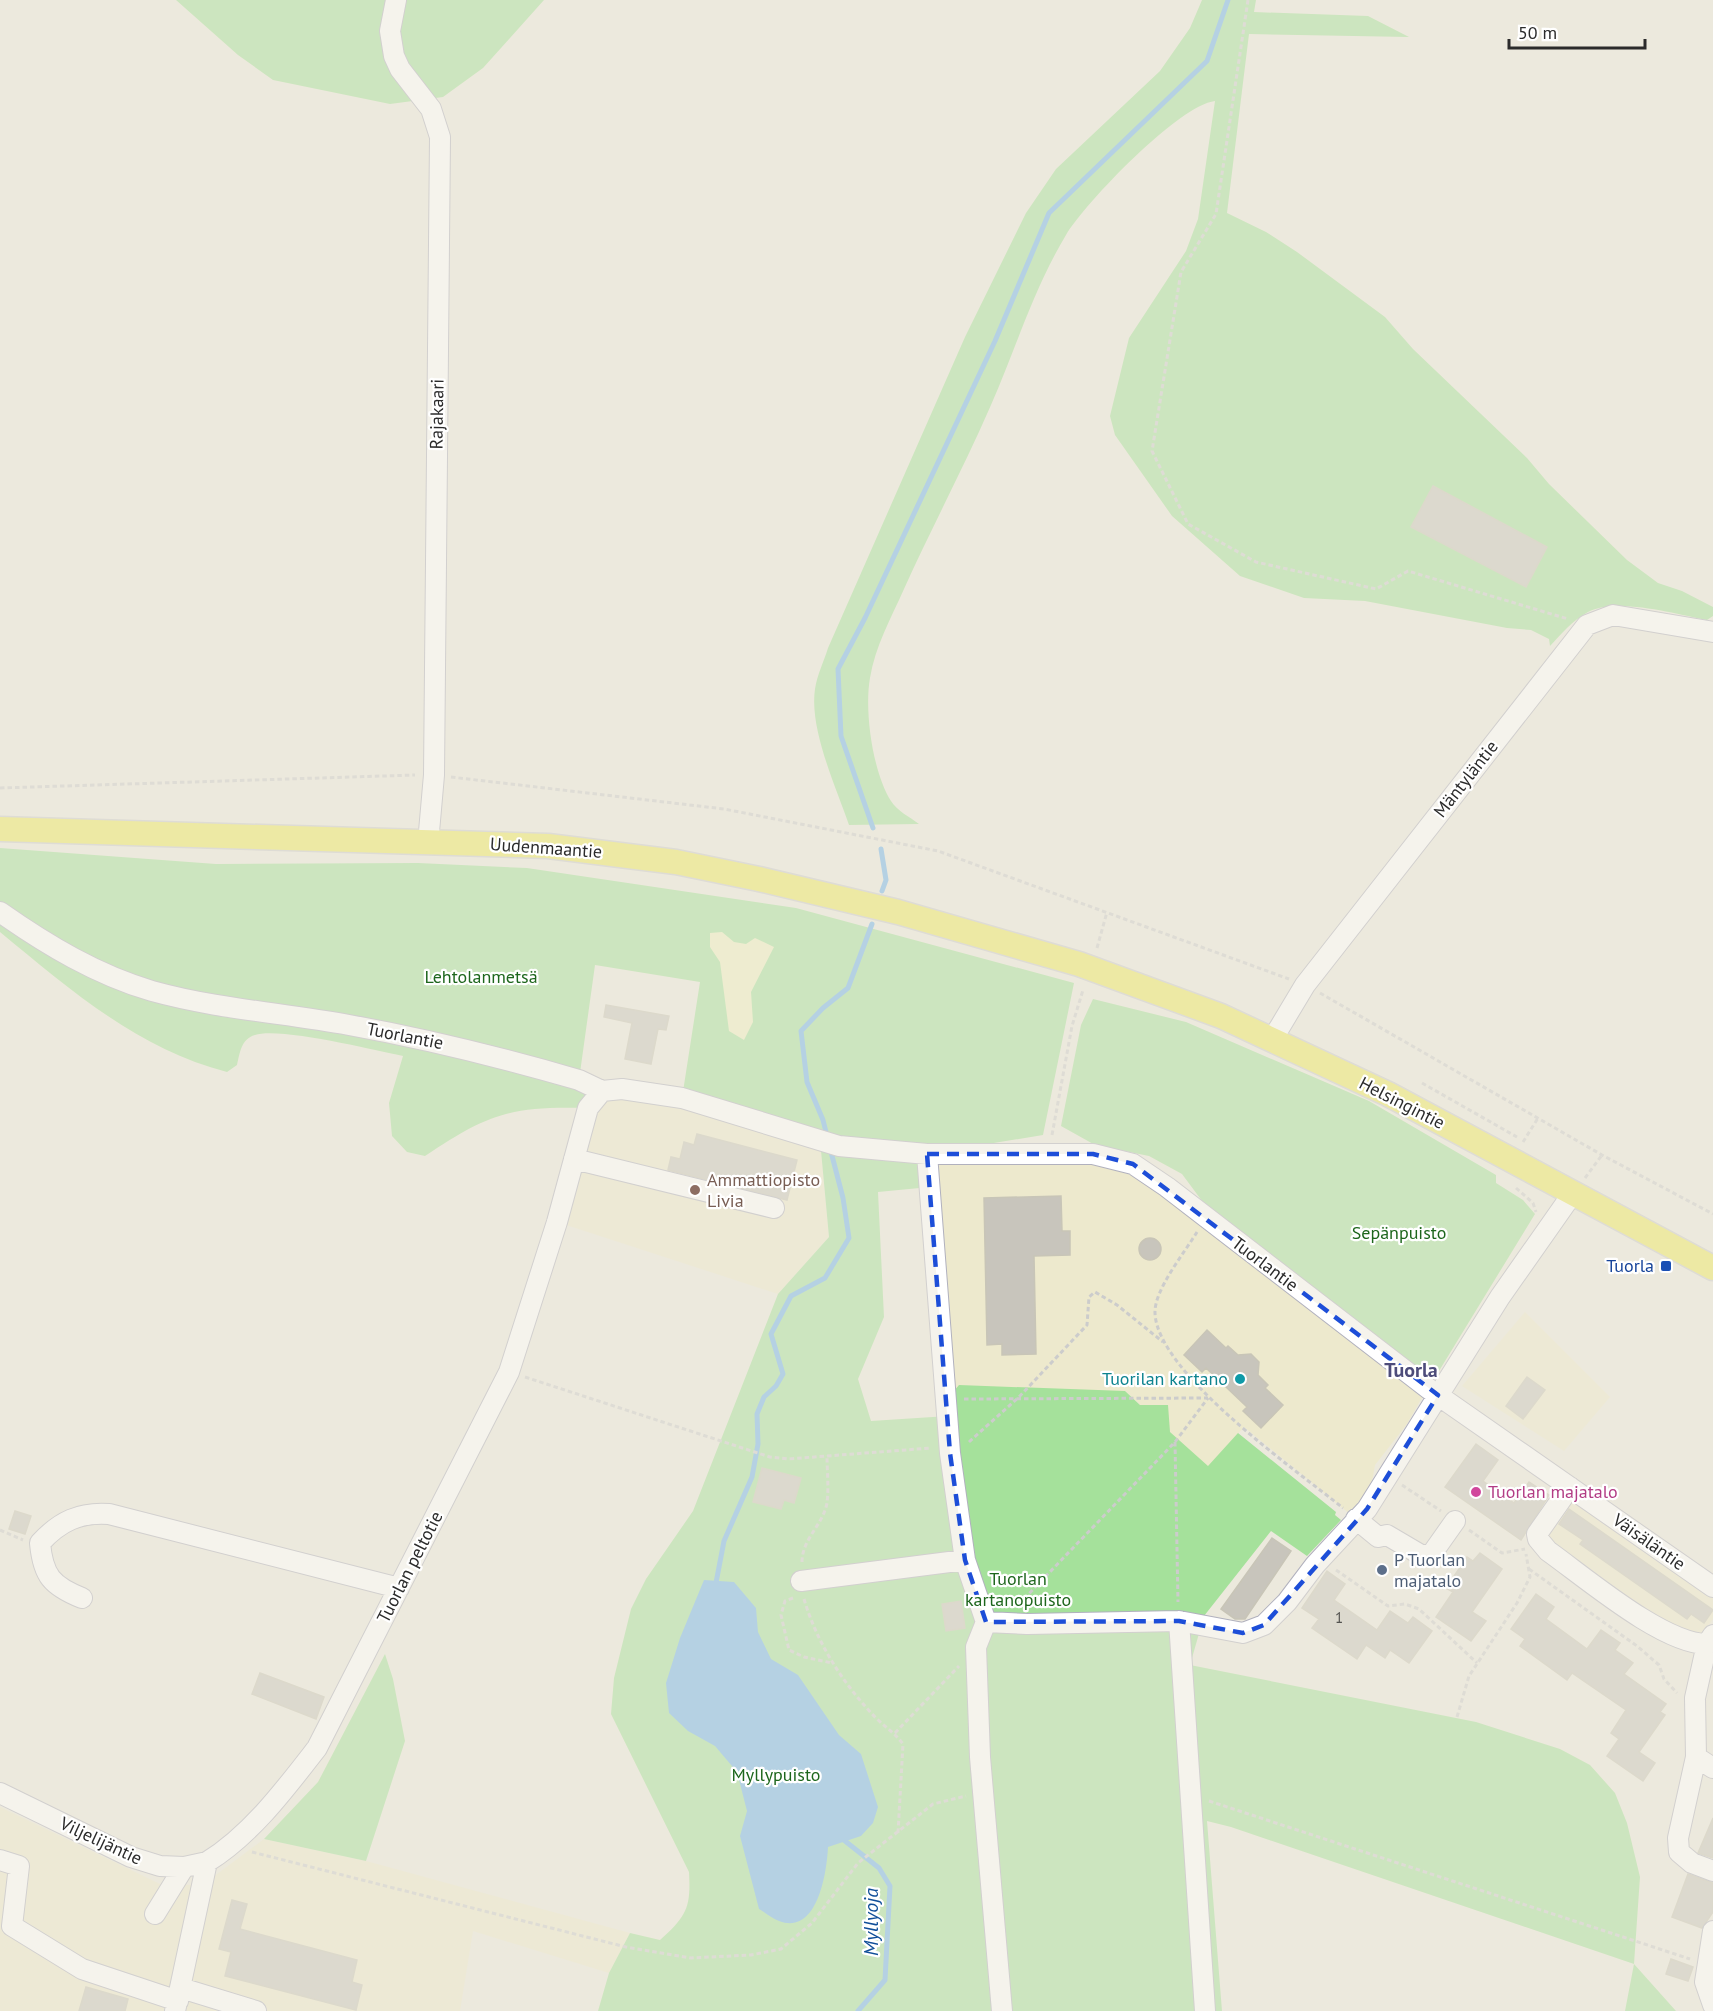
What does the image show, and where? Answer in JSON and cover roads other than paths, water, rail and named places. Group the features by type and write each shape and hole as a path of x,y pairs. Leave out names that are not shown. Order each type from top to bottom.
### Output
{"main road":[{"name":"Uudenmaantie","path":"0,830 548,846 676,862 857,902 1087,958"},
{"name":"Helsingintie","path":"1087,958 1221,1016 1388,1095 1517,1151 1573,1194 1713,1268"}],"street":[{"name":"Rajakaari","path":"396,0 390,31 394,56 400,69 431,109 440,137 434,775 428,843"},
{"name":"Mäntyläntie","path":"1272,1040 1305,985 1587,625 1613,615 1713,632"},
{"name":"Tuorlantie","path":"0,912 37,938 75,959 152,991 235,1008 314,1019 424,1039 579,1080 602,1092 622,1089 682,1098 839,1146 927,1154 1048,1152 1093,1154 1133,1164 1167,1187 1205,1219 1438,1395"},
{"name":"Tuorlan peltotie","path":"207,1863 224,1852 286,1789 317,1748 399,1588 509,1372 588,1108 602,1092"},
{"path":"927,1154 950,1453 965,1560 986,1622 976,1647 983,1792 1002,2011"},
{"path":"574,1159 774,1208"},
{"path":"986,1622 1027,1624 1179,1621 1243,1634 1264,1625 1287,1602 1320,1559 1366,1509 1389,1476 1543,1222 1573,1194"},
{"name":"Väisäläntie","path":"1438,1395 1713,1587"},
{"path":"1570,1487 1537,1534 1538,1539 1548,1551 1662,1630 1695,1644 1710,1640 1695,1698 1695,1757 1678,1838 1679,1852 1692,1863 1713,1871"},
{"path":"82,1599 62,1590 48,1576 42,1562 40,1543 55,1527 89,1513 109,1514 399,1588"},
{"path":"1356,1519 1378,1537 1387,1535 1421,1555 1431,1555 1455,1521"},
{"path":"801,1581 965,1560"},
{"path":"1179,1621 1205,2011"},
{"path":"1695,1757 1713,1768"},
{"name":"Viljelijäntie","path":"0,1793 131,1857 160,1866 184,1867 207,1863"},
{"path":"0,1860 19,1866 12,1926 82,1969 126,1975 178,2000 256,2011"},
{"path":"178,2000 207,1863"},
{"path":"155,1914 184,1867"},
{"path":"1713,1930 1705,1982 1713,2005"}],"water":[{"path":"704,1580 734,1582 756,1608 758,1632 771,1659 798,1675 839,1735 861,1754 878,1807 873,1823 861,1836 828,1847 818,1899 803,1919 792,1923 776,1920 759,1909 740,1836 747,1811 737,1772 715,1746 688,1731 669,1713 666,1683 680,1638"}],"waterway":[{"path":"873,828 841,736 838,669 865,618 995,341 1049,213 1207,61 1228,0"},
{"path":"881,849 886,880 882,891"},
{"path":"827,1136 823,1120 807,1082 801,1031 823,1008 848,988 872,924"},
{"path":"715,1588 724,1541 752,1477 758,1444 757,1414 764,1397 776,1386 783,1374 771,1334 791,1296 825,1278 849,1238 843,1198 830,1148"},
{"name":"Myllyoja","path":"840,1837 879,1868 890,1886 885,1980 858,2011"}],"place":[{"name":"Ammattiopisto Livia","path":"695,1190"},
{"name":"Tuorla","path":"1666,1266"},
{"name":"Tuorilan kartano","path":"1240,1379"},
{"name":"Tuorlan majatalo","path":"1476,1492"},
{"name":"P Tuorlan majatalo","path":"1382,1570"}],"district":[{"name":"Tuorla","path":"1411,1370"}],"park label":[{"name":"Lehtolanmetsä","path":"481,977"},
{"name":"Sepänpuisto","path":"1399,1233"},
{"name":"Tuorlan kartanopuisto","path":"1018,1589"},
{"name":"Myllypuisto","path":"776,1775"}]}
